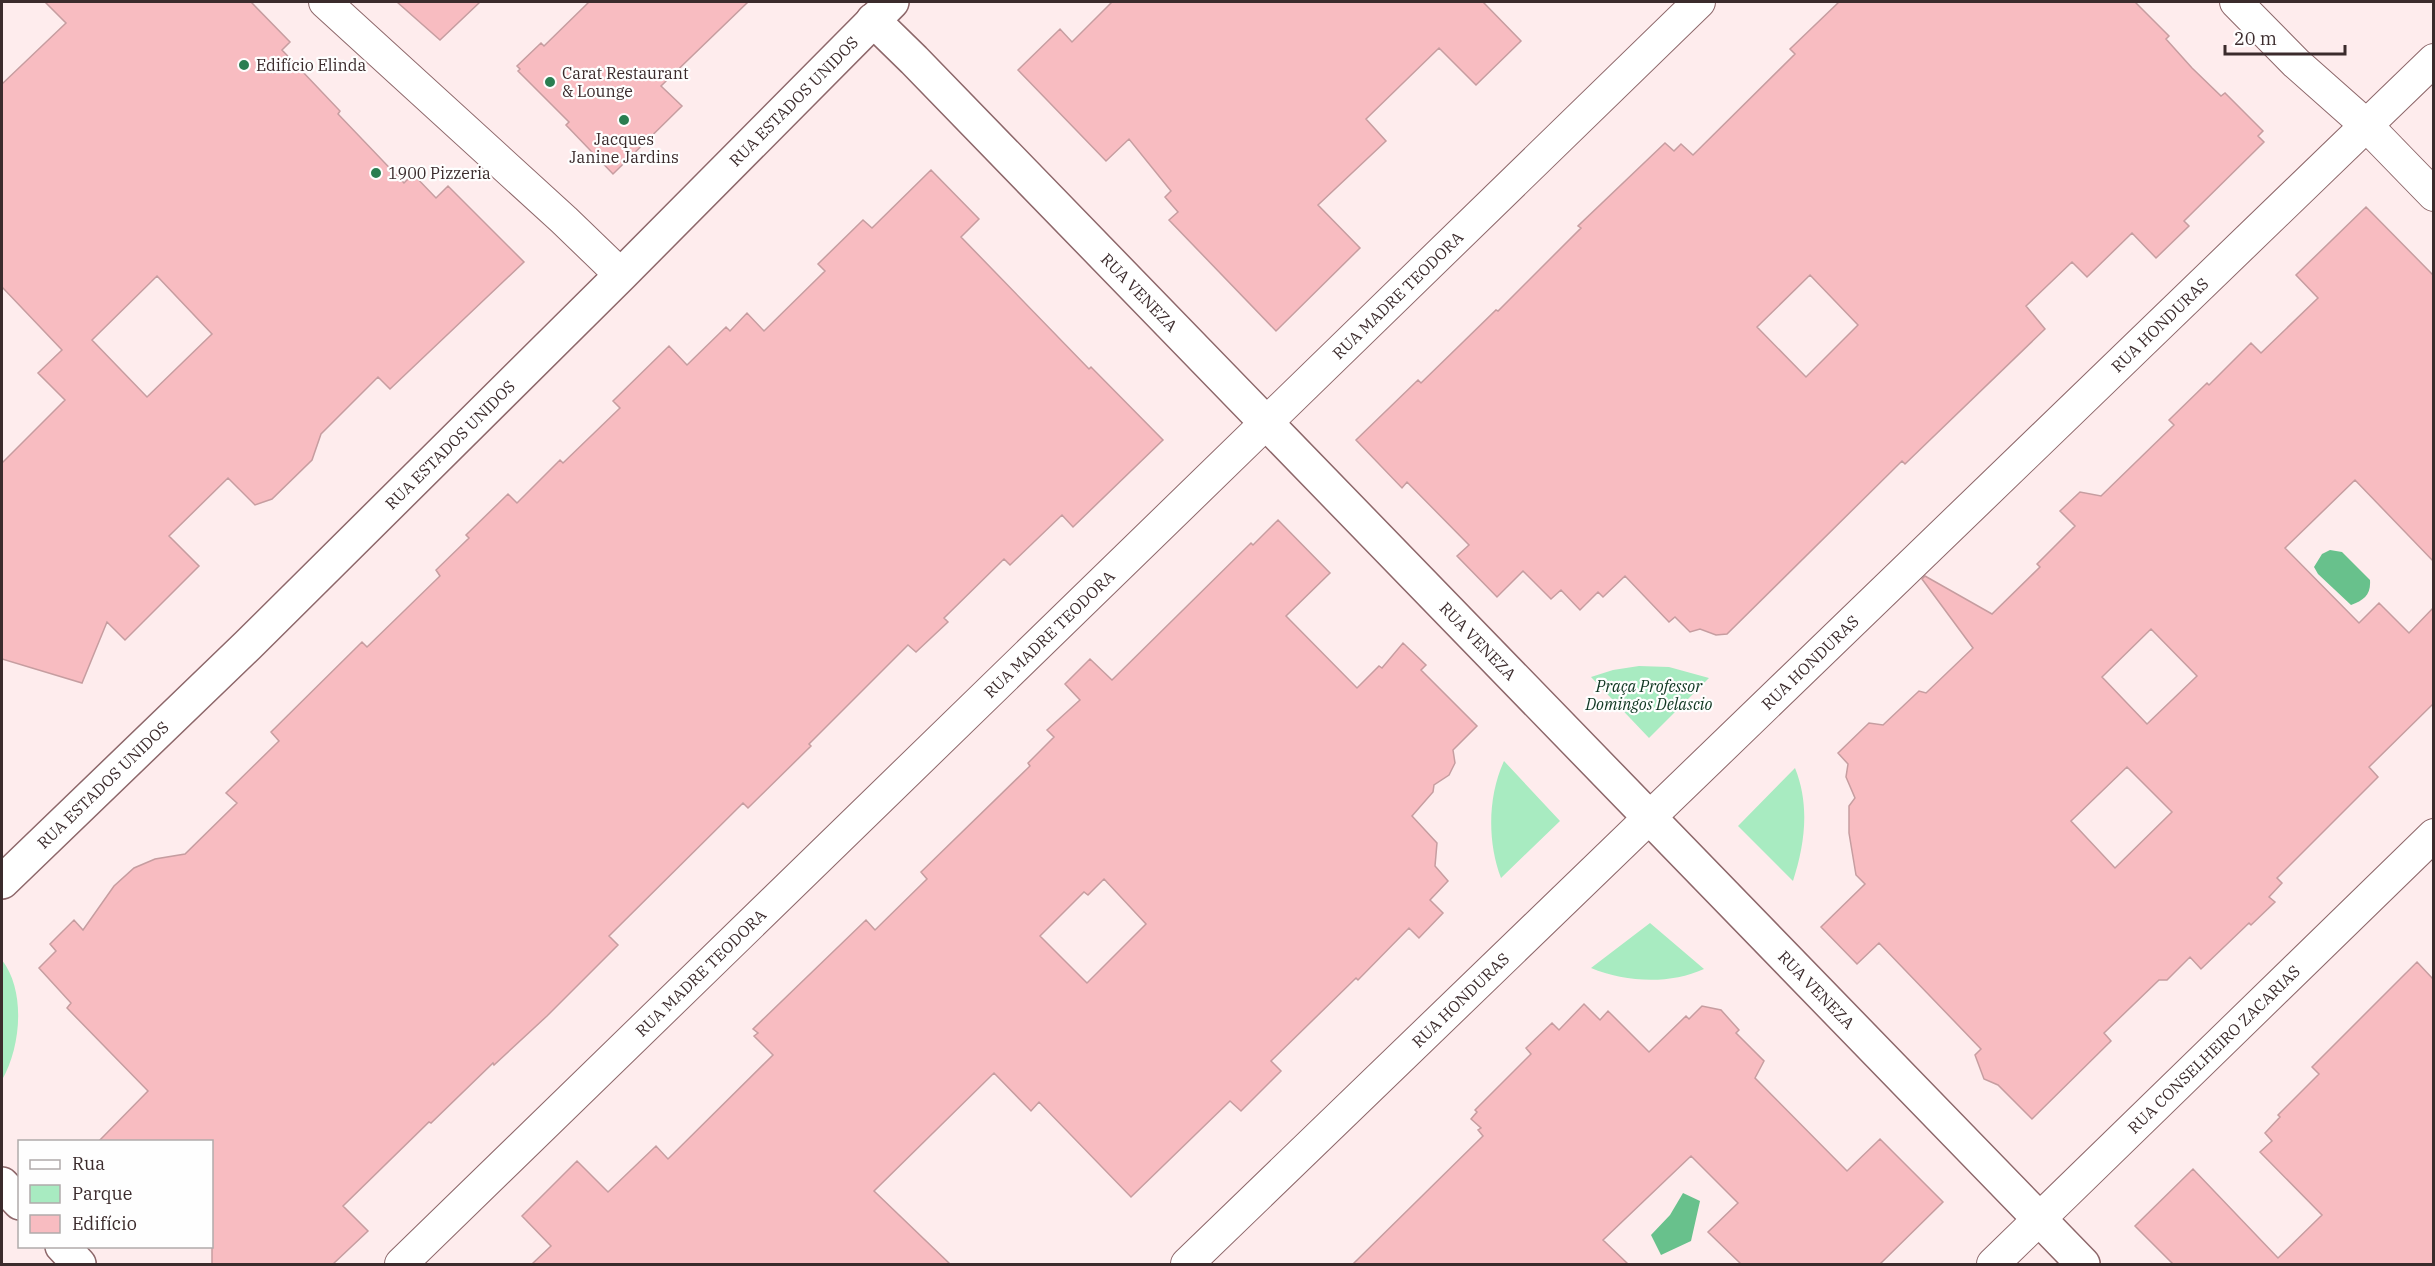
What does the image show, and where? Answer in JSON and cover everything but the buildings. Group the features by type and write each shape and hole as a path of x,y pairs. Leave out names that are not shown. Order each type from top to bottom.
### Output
{"street":[{"path":"325,2 621,275"},
{"name":"RUA MADRE TEODORA","path":"401,1264 1699,2"},
{"path":"2236,2 2296,63 2366,125 2433,195"},
{"name":"RUA ESTADOS UNIDOS","path":"2,882 248,645 621,275 882,11"},
{"name":"RUA VENEZA","path":"882,11 1266,423 1648,819 2083,1264"},
{"name":"RUA HONDURAS","path":"1187,1264 2433,60"},
{"name":"RUA CONSELHEIRO ZACARIAS","path":"1993,1264 2433,835"},
{"path":"2,1184 18,1201"},
{"path":"64,1248 79,1264"}],"green space":[{"name":"Praça Professor Domingos Delascio","path":"1639,666 1669,667 1709,678 1649,738 1591,677 1613,670"},
{"path":"1504,761 1560,821 1501,878 1493,849 1491,819 1495,789"},
{"path":"1795,768 1803,796 1804,824 1803,839 1793,881 1738,826"},
{"path":"1650,923 1704,969 1676,978 1647,980 1604,973 1591,968"},
{"path":"2,960 15,987 18,1019 13,1052 2,1080"}],"shaded area":[{"path":"2330,550 2342,552 2370,580 2368,593 2360,601 2351,605 2318,574 2314,567 2322,554"},
{"path":"1683,1193 1700,1201 1691,1241 1661,1255 1651,1235 1670,1215"}],"place":[{"name":"Edifício Elinda","path":"244,65"},
{"name":"Carat Restaurant & Lounge","path":"550,82"},
{"name":"Jacques Janine Jardins","path":"624,120"},
{"name":"1900 Pizzeria","path":"376,173"}]}
